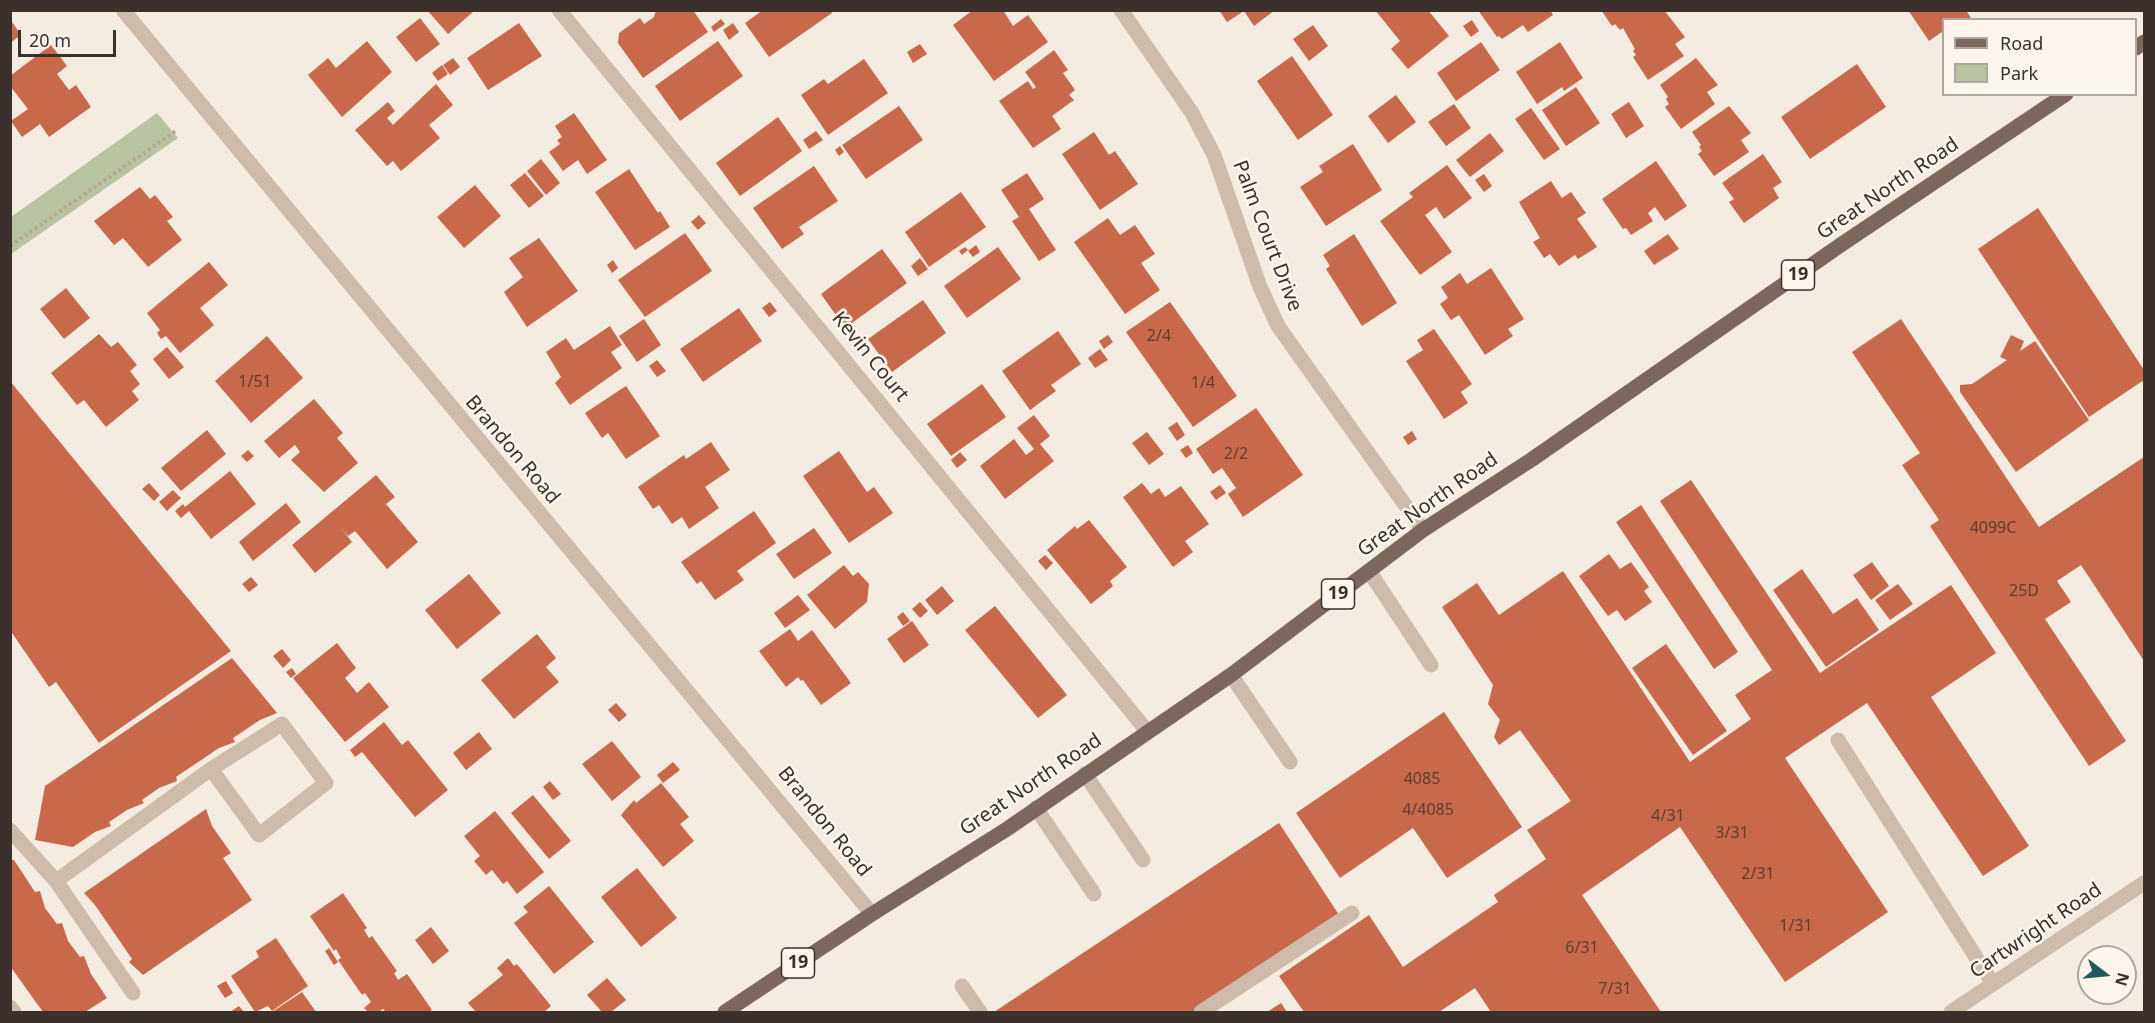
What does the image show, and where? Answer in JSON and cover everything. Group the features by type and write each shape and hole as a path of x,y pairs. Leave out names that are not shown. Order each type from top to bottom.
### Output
{"main road":[{"name":"Great North Road","path":"725,1012 1036,808 1231,675 1423,530 1541,453 1842,244 2063,96"}],"street":[{"name":"Brandon Road","path":"123,10 872,914"},
{"name":"Kevin Court","path":"559,10 1147,731"},
{"name":"Palm Court Drive","path":"1121,10 1192,112 1214,154 1260,287 1278,326 1423,530"},
{"path":"1369,571 1431,665"},
{"path":"1231,675 1290,762"},
{"path":"56,882 211,769 282,724 326,783 259,835 211,769"},
{"path":"1838,740 1994,984"},
{"path":"1085,774 1143,860"},
{"path":"1036,808 1094,894"},
{"path":"10,830 56,882 133,993"},
{"name":"Cartwright Road","path":"1951,1012 2145,884"},
{"path":"1202,1012 1352,913"},
{"path":"962,986 980,1012"},
{"path":"10,1007 14,1012"}],"path":[{"path":"10,246 177,130"}],"green space":[{"path":"157,113 178,138 11,254 11,217"}],"building":[{"path":"427,10 475,10 448,34"},
{"path":"656,10 693,10 708,32 643,78 618,43 619,33 640,18 644,24 654,17"},
{"path":"763,10 831,10 832,13 769,57 745,23"},
{"path":"973,10 1003,10 1013,26 1028,15 1048,42 994,81 953,25"},
{"path":"1219,10 1275,10 1254,26 1244,11 1227,22"},
{"path":"1375,10 1428,10 1449,36 1408,69 1391,49 1400,41"},
{"path":"1478,10 1550,10 1553,15 1528,32 1523,25 1502,39 1497,37"},
{"path":"1601,10 1664,10 1685,37 1675,44 1684,56 1648,80 1633,57 1636,55 1633,51 1635,49 1623,28 1620,30 1615,24 1612,26"},
{"path":"1908,10 1966,10 1971,18 1942,18 1942,32 1929,41"},
{"path":"420,18 440,44 416,62 396,37"},
{"path":"10,19 21,35 10,43"},
{"path":"721,19 725,24 714,32 711,27"},
{"path":"1472,20 1479,31 1471,37 1463,26"},
{"path":"519,23 542,56 488,90 467,58"},
{"path":"733,23 739,32 729,40 723,30"},
{"path":"1313,25 1328,46 1309,61 1293,39"},
{"path":"367,41 392,72 342,117 308,75 328,58 336,68"},
{"path":"718,41 743,76 680,121 655,86"},
{"path":"1481,42 1500,70 1456,101 1437,73"},
{"path":"1560,42 1583,78 1564,91 1562,87 1537,104 1516,72"},
{"path":"920,44 927,54 913,63 907,52"},
{"path":"51,45 67,66 57,74 69,90 76,85 91,107 49,137 40,124 22,137 11,121 28,109 10,86 10,76"},
{"path":"1054,50 1068,70 1063,73 1075,90 1069,95 1074,100 1052,116 1061,129 1033,148 999,101 1028,81 1033,89 1036,87 1025,72"},
{"path":"1292,56 1333,115 1298,140 1257,81"},
{"path":"453,58 460,67 450,75 443,65"},
{"path":"1696,58 1718,85 1707,92 1715,104 1681,129 1665,107 1669,104 1666,99 1668,97 1660,85"},
{"path":"864,59 888,93 828,135 801,95 824,79 828,84"},
{"path":"1857,64 1886,107 1810,159 1781,117"},
{"path":"442,65 448,74 438,81 432,73"},
{"path":"436,84 453,105 429,125 440,138 401,171 393,161 387,166 355,130 388,102 395,111 387,118 393,125"},
{"path":"1576,87 1600,123 1566,146 1542,110"},
{"path":"1396,95 1416,122 1388,143 1368,116"},
{"path":"1629,102 1644,126 1626,138 1611,114"},
{"path":"1454,104 1471,128 1446,146 1428,122"},
{"path":"899,106 923,140 866,179 842,145"},
{"path":"1729,106 1751,133 1741,140 1749,152 1714,176 1698,154 1702,151 1699,147 1701,145 1692,132"},
{"path":"1531,108 1560,149 1544,160 1515,119"},
{"path":"574,113 607,160 587,174 578,160 563,171 549,152 560,144 557,140 562,137 555,126"},
{"path":"778,117 802,151 740,196 716,163"},
{"path":"816,131 823,140 809,149 803,140"},
{"path":"1094,132 1109,155 1115,151 1138,184 1100,210 1062,154"},
{"path":"1490,133 1504,151 1470,177 1456,160"},
{"path":"1353,144 1382,190 1326,226 1300,187 1323,172 1319,166"},
{"path":"840,146 844,152 839,156 835,150"},
{"path":"1763,154 1782,182 1773,188 1779,198 1744,223 1729,202 1734,199 1722,183"},
{"path":"541,159 560,183 546,195 527,171"},
{"path":"1656,161 1687,206 1665,221 1655,207 1648,213 1653,221 1631,235 1626,228 1623,229 1602,199"},
{"path":"1447,165 1472,198 1444,219 1436,207 1425,215 1452,252 1420,275 1380,221 1413,197 1409,193"},
{"path":"814,166 838,201 799,227 804,234 782,249 753,208"},
{"path":"629,169 670,227 635,250 595,192"},
{"path":"525,173 544,196 529,208 510,185"},
{"path":"1027,173 1044,199 1029,209 1056,250 1039,261 1012,221 1019,217 1001,190"},
{"path":"1484,174 1492,186 1484,192 1475,180"},
{"path":"1551,181 1562,198 1571,192 1586,213 1577,219 1597,247 1578,259 1575,255 1559,266 1550,254 1544,258 1533,242 1540,238 1519,202"},
{"path":"475,185 501,216 464,248 437,217"},
{"path":"140,187 150,199 155,195 173,217 167,221 182,240 148,267 123,238 114,245 94,221"},
{"path":"961,192 986,227 929,267 905,232"},
{"path":"2038,208 2144,370 2144,380 2089,417 1978,249"},
{"path":"699,215 706,223 698,230 691,222"},
{"path":"1108,218 1120,235 1135,225 1155,254 1141,263 1160,290 1125,314 1074,242"},
{"path":"685,233 712,271 645,317 618,280"},
{"path":"1354,234 1397,303 1362,326 1326,269 1330,266 1323,255"},
{"path":"1668,234 1679,249 1654,265 1644,251"},
{"path":"539,238 578,291 527,327 504,292 523,277 509,258"},
{"path":"976,245 980,252 973,257 968,251"},
{"path":"965,247 968,250 962,255 959,251"},
{"path":"998,247 1021,279 967,318 944,286"},
{"path":"882,249 907,283 845,328 821,294"},
{"path":"920,258 928,269 918,276 911,266"},
{"path":"613,260 618,268 612,273 607,265"},
{"path":"209,262 228,285 200,308 214,325 180,353 166,336 161,339 157,333 160,330 147,313"},
{"path":"1491,268 1524,319 1508,329 1513,336 1485,355 1459,315 1451,320 1440,304 1448,298 1441,287 1460,273 1467,284"},
{"path":"66,288 90,318 64,339 40,309"},
{"path":"923,300 946,333 892,372 868,339"},
{"path":"770,302 777,311 769,317 762,308"},
{"path":"1170,302 1237,396 1193,427 1126,332"},
{"path":"739,308 762,341 703,382 680,349"},
{"path":"644,319 661,345 637,362 619,336"},
{"path":"1901,319 2039,527 2144,457 2144,661 2081,565 2057,581 2071,602 2045,619 2126,741 2089,766 1930,526 1939,520 1902,465 1920,453 1852,352"},
{"path":"610,326 622,345 611,352 622,368 570,405 555,383 561,377 546,352 566,338 574,350"},
{"path":"1434,329 1472,384 1461,392 1468,403 1444,419 1406,361 1423,350 1417,340"},
{"path":"1058,331 1081,364 1051,385 1056,391 1030,410 1002,371"},
{"path":"99,334 111,347 118,342 137,365 130,371 140,384 132,391 139,400 106,427 84,400 77,405 51,373"},
{"path":"1108,335 1113,342 1104,349 1099,341"},
{"path":"2011,335 2024,341 2020,351 2035,341 2089,420 2016,472 1960,392 1960,385 1972,384 2007,360 2000,357"},
{"path":"267,336 303,378 251,423 215,381"},
{"path":"167,347 184,367 169,379 153,359"},
{"path":"1100,349 1108,360 1095,368 1088,358"},
{"path":"657,360 666,371 657,377 649,366"},
{"path":"10,381 231,651 99,743 56,682 49,687 10,630"},
{"path":"982,384 1006,417 951,456 927,424"},
{"path":"626,386 660,436 626,459 608,433 602,438 585,413"},
{"path":"314,399 343,433 337,438 358,463 324,492 291,460 300,452 295,445 279,458 264,441"},
{"path":"1256,408 1303,475 1243,517 1228,494 1236,488 1222,468 1213,474 1196,449"},
{"path":"1034,415 1050,436 1040,444 1054,461 1005,499 980,466 1014,439 1026,455 1034,449 1017,428"},
{"path":"1177,422 1185,435 1177,441 1168,428"},
{"path":"207,430 226,454 181,491 161,468"},
{"path":"1412,431 1417,439 1408,445 1403,437"},
{"path":"1147,432 1164,454 1149,465 1132,443"},
{"path":"711,442 730,470 705,487 719,508 689,529 682,517 672,524 659,505 653,509 638,487 684,455 686,459"},
{"path":"1188,445 1193,453 1186,458 1180,450"},
{"path":"248,450 254,456 247,462 241,456"},
{"path":"839,451 867,492 874,487 893,513 849,543 803,476"},
{"path":"960,452 967,460 957,468 951,460"},
{"path":"230,471 256,504 211,539 189,511 181,518 175,511 183,504 185,507"},
{"path":"376,475 395,497 386,504 418,542 387,569 355,531 348,536 341,528 352,542 315,573 292,545"},
{"path":"1691,480 1820,673 1951,585 1996,653 1931,697 2029,846 1983,876 1867,703 1785,758 1888,912 1785,982 1680,827 1582,895 1661,1012 1491,1012 1475,988 1439,1012 1304,1012 1279,976 1369,915 1403,967 1498,902 1494,895 1546,859 1527,830 1571,801 1520,730 1499,745 1494,737 1500,720 1488,704 1493,685 1442,607 1477,583 1499,615 1563,571 1690,762 1751,719 1735,695 1772,670 1660,501"},
{"path":"149,483 160,495 154,501 142,489"},
{"path":"1142,483 1151,494 1159,488 1165,497 1181,486 1209,524 1185,541 1193,552 1173,567 1123,497"},
{"path":"1220,485 1226,493 1216,500 1210,492"},
{"path":"173,490 181,498 167,511 159,502"},
{"path":"286,503 301,522 253,561 239,542"},
{"path":"1641,505 1738,652 1714,669 1616,522"},
{"path":"754,511 776,543 737,571 744,580 715,600 701,581 697,584 681,562"},
{"path":"1089,520 1127,567 1110,581 1113,586 1091,604 1047,550 1075,526 1077,529"},
{"path":"814,528 832,553 794,579 776,554"},
{"path":"1609,554 1620,569 1631,562 1649,587 1644,591 1652,602 1625,621 1617,610 1608,616 1579,576"},
{"path":"1045,555 1053,563 1046,570 1038,561"},
{"path":"1872,562 1889,586 1871,600 1853,575"},
{"path":"844,565 853,576 858,572 869,584 867,602 835,629 807,595"},
{"path":"1802,569 1833,614 1857,598 1879,630 1826,667 1773,590"},
{"path":"469,574 501,613 457,649 425,610"},
{"path":"251,577 258,585 249,592 242,584"},
{"path":"1898,584 1913,604 1890,620 1875,600"},
{"path":"942,586 954,601 937,615 925,600"},
{"path":"798,595 810,610 785,628 774,613"},
{"path":"920,602 928,611 920,618 912,609"},
{"path":"995,606 1067,695 1038,718 965,630"},
{"path":"903,612 910,621 903,626 897,617"},
{"path":"912,621 929,645 904,663 887,639"},
{"path":"790,629 798,641 812,630 851,683 821,705 803,680 801,681 798,677 786,687 759,651"},
{"path":"537,634 556,658 546,667 559,682 514,719 481,680"},
{"path":"337,643 356,668 345,678 357,693 369,682 389,707 345,742 293,678"},
{"path":"1666,644 1727,731 1693,755 1632,668"},
{"path":"282,649 291,660 283,668 273,656"},
{"path":"232,658 277,713 260,720 233,738 235,742 219,748 176,777 177,781 159,788 142,800 144,803 127,810 109,822 111,826 95,832 73,847 35,840 45,786"},
{"path":"292,668 296,674 291,678 286,672"},
{"path":"616,703 627,715 619,722 608,710"},
{"path":"1444,712 1522,827 1447,878 1413,828 1340,878 1296,813"},
{"path":"384,722 402,745 408,740 448,790 415,817 362,752 355,757 350,750"},
{"path":"479,732 492,749 466,770 453,753"},
{"path":"612,741 641,777 612,801 582,764"},
{"path":"673,762 680,770 663,783 657,775"},
{"path":"550,781 561,794 553,800 543,787"},
{"path":"661,783 689,817 680,824 694,841 663,867 621,815 634,800 636,803"},
{"path":"533,795 571,841 549,859 511,813"},
{"path":"206,809 212,826 231,853 223,858 252,900 143,975 129,962 132,959 95,905 84,893"},
{"path":"495,811 544,872 517,894 507,881 503,884 492,870 486,875 474,861 480,856 464,836"},
{"path":"1279,823 1339,915 1193,1012 994,1012"},
{"path":"10,860 14,860 35,892 40,891 45,908 57,924 62,923 68,941 80,957 84,956 91,974 107,998 85,1012 43,1012 10,966"},
{"path":"637,868 677,918 641,947 601,897"},
{"path":"549,886 594,942 554,974 514,923 528,912 523,907"},
{"path":"343,893 367,928 364,930 369,938 372,936 397,971 394,973 398,980 407,974 432,1010 428,1012 386,1012 383,1009 378,1012 368,1012 364,1008 371,1002 365,993 362,995 338,960 341,958 336,949 334,951 310,916"},
{"path":"431,927 449,951 433,964 415,940"},
{"path":"276,938 308,986 272,1011 268,1006 255,1012 231,976 259,957 256,951"},
{"path":"329,948 338,962 334,965 325,951"},
{"path":"508,958 514,966 517,964 551,1006 544,1012 476,1012 468,1003 503,975 497,968"},
{"path":"607,978 626,1000 611,1012 602,1012 587,995"},
{"path":"226,981 233,993 225,998 217,986"},
{"path":"302,992 316,1012 272,1012"},
{"path":"1281,1003 1287,1012 1267,1012"},
{"path":"239,1006 244,1012 230,1012"}]}
